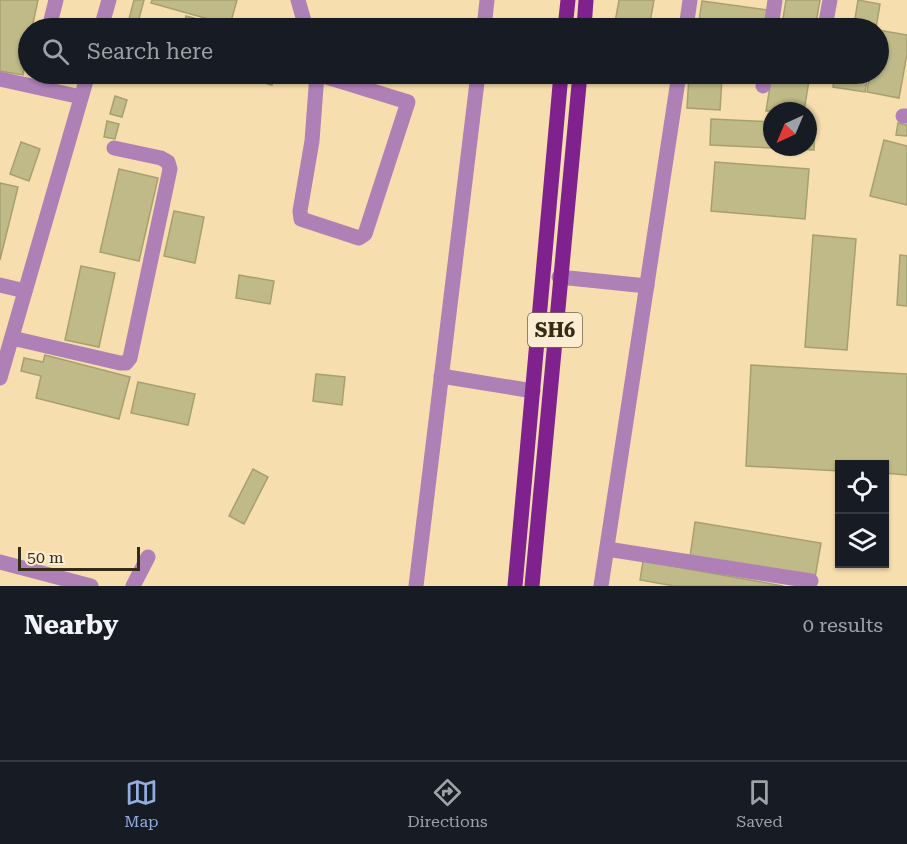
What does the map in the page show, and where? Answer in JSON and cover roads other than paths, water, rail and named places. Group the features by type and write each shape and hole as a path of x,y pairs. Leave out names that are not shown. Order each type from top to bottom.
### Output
{"main road":[{"path":"567,18 568,0"},
{"path":"585,18 586,0"},
{"name":"SH6","path":"515,586 560,84"},
{"name":"SH6","path":"532,586 578,84"}],"street":[{"path":"52,18 57,0"},
{"path":"104,18 109,0"},
{"path":"298,0 303,18"},
{"path":"485,18 487,0"},
{"path":"687,18 690,0"},
{"path":"772,18 775,0"},
{"path":"827,18 830,0"},
{"path":"0,79 18,80"},
{"path":"47,84 81,97"},
{"path":"0,378 85,84"},
{"path":"316,84 312,141 300,211 301,219 359,238 364,234 408,102 350,84"},
{"path":"416,586 477,84"},
{"path":"602,586 677,84"},
{"path":"12,338 120,363 126,363 129,358 170,169 168,162 161,158 114,148"},
{"path":"560,277 647,286"},
{"path":"0,285 25,291"},
{"path":"441,376 532,391"},
{"path":"607,549 811,581"},
{"path":"133,586 148,557"},
{"path":"0,561 91,586"}]}
